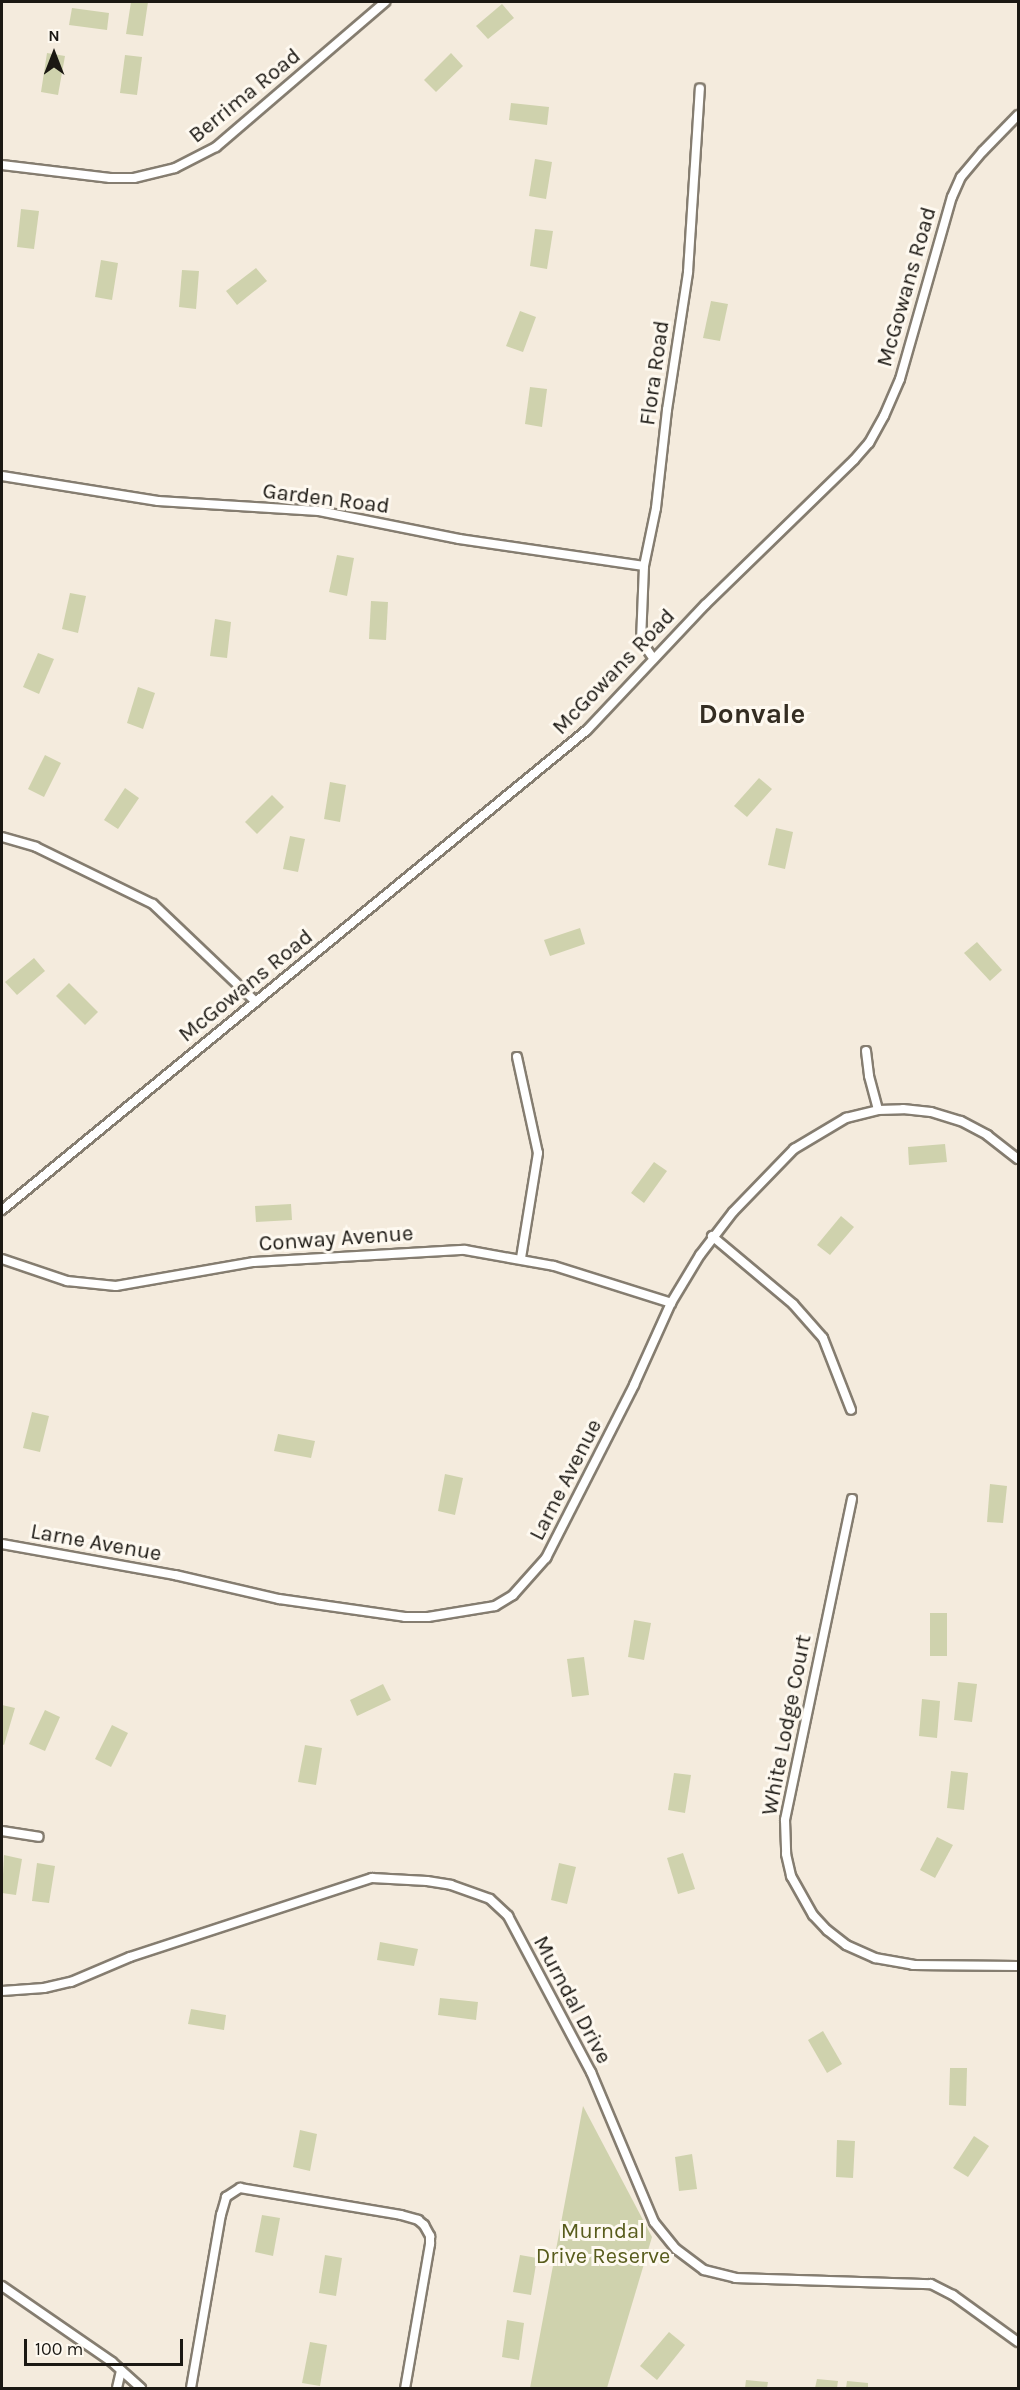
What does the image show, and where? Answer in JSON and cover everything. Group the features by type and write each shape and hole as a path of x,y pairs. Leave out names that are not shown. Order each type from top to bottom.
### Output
{"street":[{"name":"Berrima Road","path":"2,165 110,178 134,178 175,168 216,147 385,2"},
{"name":"Flora Road","path":"653,657 641,641 644,566 656,508 667,410 688,272 700,88"},
{"name":"McGowans Road","path":"2,1210 587,730 653,657 854,460 869,443 900,379 952,197 961,177 1018,115"},
{"name":"Garden Road","path":"2,476 158,501 319,511 459,539 644,566"},
{"path":"2,837 36,848 153,904 256,1002"},
{"path":"866,1051 869,1076 878,1110"},
{"path":"517,1056 538,1153 521,1258"},
{"name":"Larne Avenue","path":"2,1544 175,1575 279,1599 405,1617 428,1617 495,1606 513,1595 546,1558 634,1385 671,1303 712,1236 777,1166 807,1139 846,1118 878,1110 918,1110 947,1116 987,1135 1018,1159"},
{"path":"712,1236 793,1304 823,1338 851,1410"},
{"name":"Conway Avenue","path":"2,1259 51,1277 98,1286 116,1286 265,1262 456,1250 521,1258 554,1266 671,1303"},
{"name":"White Lodge Court","path":"852,1499 785,1820 786,1854 791,1876 813,1915 827,1930 846,1945 875,1958 913,1965 1018,1966"},
{"path":"2,1831 39,1837"},
{"name":"Murndal Drive","path":"2,1991 44,1988 71,1982 130,1957 372,1878 427,1881 450,1885 490,1899 508,1916 591,2072 654,2222 676,2249 704,2270 735,2278 931,2284 953,2295 1018,2342"},
{"path":"191,2388 224,2205 232,2192 250,2188 401,2215 418,2220 424,2225 430,2236 430,2244 405,2388"},
{"path":"2,2286 122,2370 141,2388"},
{"path":"117,2388 122,2370"}],"green space":[{"path":"131,2 148,2 143,36 126,34"},
{"path":"502,4 514,18 488,39 476,26"},
{"path":"72,8 109,13 107,30 69,25"},
{"path":"47,53 65,56 58,95 41,92"},
{"path":"451,53 463,66 436,92 424,80"},
{"path":"125,55 142,57 137,95 120,93"},
{"path":"511,103 549,107 547,125 509,120"},
{"path":"535,159 552,162 546,199 529,196"},
{"path":"21,209 39,211 34,249 17,247"},
{"path":"535,229 553,231 547,269 530,266"},
{"path":"101,260 118,263 112,300 95,297"},
{"path":"256,268 267,281 237,305 226,291"},
{"path":"182,270 199,271 196,309 179,307"},
{"path":"711,301 728,304 720,341 703,338"},
{"path":"520,311 536,317 523,352 506,346"},
{"path":"530,387 547,389 542,427 525,424"},
{"path":"337,555 354,558 347,596 329,592"},
{"path":"70,593 86,596 78,633 62,629"},
{"path":"371,601 388,602 386,640 369,639"},
{"path":"215,619 231,622 227,658 210,656"},
{"path":"38,653 54,659 39,694 23,687"},
{"path":"138,687 155,693 143,729 127,723"},
{"path":"45,755 61,763 44,797 28,789"},
{"path":"759,778 772,789 747,817 734,806"},
{"path":"330,782 346,785 340,822 324,819"},
{"path":"125,788 139,798 118,829 104,820"},
{"path":"272,795 284,807 257,834 245,822"},
{"path":"776,828 793,832 785,869 768,865"},
{"path":"290,836 305,839 298,872 283,869"},
{"path":"580,928 585,944 550,956 544,940"},
{"path":"977,942 1002,970 990,981 964,953"},
{"path":"34,958 45,971 17,995 5,982"},
{"path":"69,983 98,1012 85,1025 56,996"},
{"path":"945,1144 947,1162 909,1165 908,1147"},
{"path":"654,1162 667,1171 644,1203 631,1193"},
{"path":"291,1204 292,1220 256,1222 255,1206"},
{"path":"841,1216 854,1227 830,1255 817,1245"},
{"path":"32,1412 49,1416 40,1452 23,1448"},
{"path":"278,1434 315,1441 311,1458 274,1451"},
{"path":"445,1474 463,1478 455,1515 438,1511"},
{"path":"990,1484 1007,1486 1003,1523 987,1522"},
{"path":"930,1613 947,1613 947,1656 930,1656"},
{"path":"634,1620 651,1623 644,1660 628,1657"},
{"path":"584,1657 589,1695 572,1697 567,1659"},
{"path":"958,1682 977,1684 972,1722 954,1720"},
{"path":"383,1684 391,1700 357,1716 350,1700"},
{"path":"922,1699 940,1701 937,1738 919,1736"},
{"path":"2,1705 15,1708 4,1745 2,1744"},
{"path":"45,1710 60,1717 45,1751 29,1744"},
{"path":"112,1725 128,1733 111,1767 95,1759"},
{"path":"305,1745 322,1748 316,1785 298,1782"},
{"path":"951,1771 968,1773 964,1810 947,1808"},
{"path":"674,1773 691,1775 685,1813 668,1810"},
{"path":"937,1837 953,1845 935,1878 920,1870"},
{"path":"683,1853 695,1889 678,1894 667,1858"},
{"path":"4,1855 22,1859 16,1895 2,1893"},
{"path":"37,1863 55,1866 49,1903 32,1901"},
{"path":"559,1863 576,1867 567,1904 551,1900"},
{"path":"380,1942 418,1949 414,1966 377,1960"},
{"path":"440,1998 478,2002 476,2020 438,2015"},
{"path":"191,2009 226,2015 224,2030 188,2024"},
{"path":"823,2031 842,2064 827,2073 808,2040"},
{"path":"950,2068 967,2068 966,2106 949,2105"},
{"name":"Murndal Drive Reserve","path":"583,2106 652,2237 607,2388 530,2388"},
{"path":"300,2130 317,2134 310,2171 293,2167"},
{"path":"974,2136 989,2146 968,2177 953,2168"},
{"path":"837,2140 855,2141 853,2178 836,2177"},
{"path":"692,2154 697,2189 679,2191 675,2157"},
{"path":"262,2215 280,2218 273,2256 255,2252"},
{"path":"325,2255 342,2258 336,2296 319,2293"},
{"path":"520,2255 537,2258 531,2295 513,2292"},
{"path":"507,2320 524,2323 519,2360 502,2357"},
{"path":"669,2332 685,2345 657,2380 640,2366"},
{"path":"310,2342 327,2345 320,2386 302,2383"},
{"path":"817,2379 838,2381 837,2388 815,2388"},
{"path":"746,2380 768,2382 767,2388 745,2388"},
{"path":"847,2381 868,2383 868,2388 846,2388"}],"district":[{"name":"Donvale","path":"752,714"}]}
